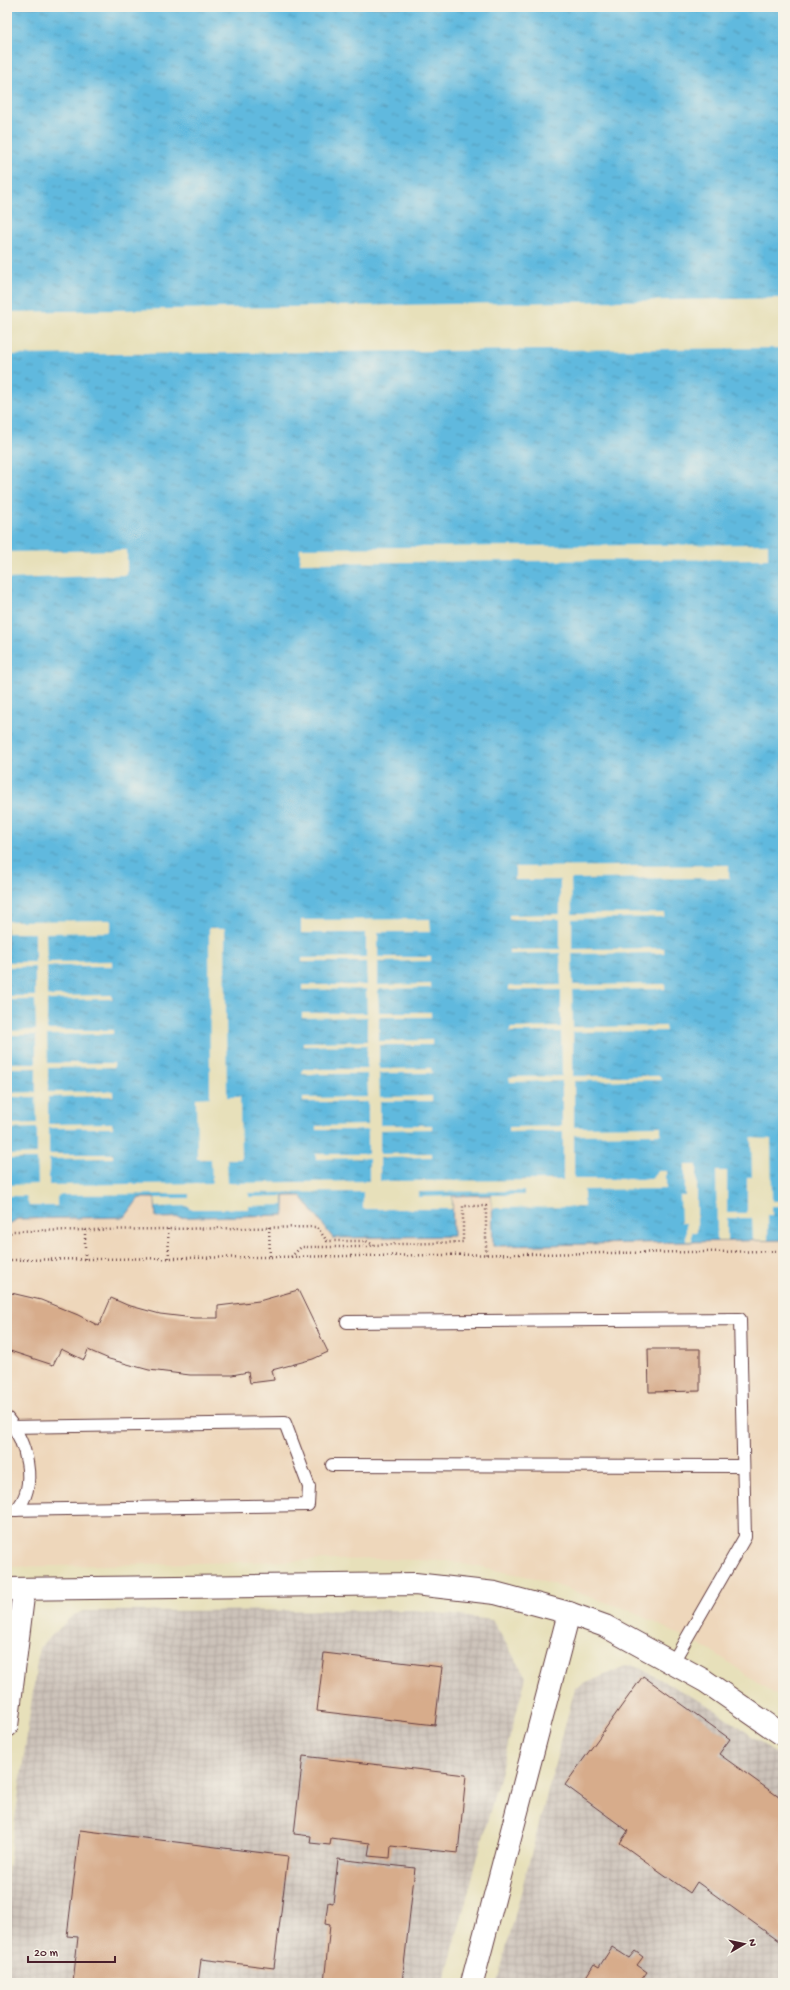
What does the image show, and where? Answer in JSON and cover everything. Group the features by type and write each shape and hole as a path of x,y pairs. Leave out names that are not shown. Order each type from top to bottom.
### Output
{"street":[{"path":"7,1726 15,1589 415,1584 495,1593 569,1613 605,1626 673,1662 705,1681 783,1735"},
{"path":"472,1983 569,1613"}],"lane":[{"path":"347,1322 740,1319 745,1537 673,1662"},
{"path":"10,1424 286,1423 309,1487 308,1505 11,1510"},
{"path":"10,1424 22,1440 28,1471 26,1493 22,1503 11,1510"},
{"path":"332,1465 743,1466"}],"path":[{"path":"291,1257 301,1247 368,1247 374,1245 463,1242 463,1206 486,1206 486,1255"},
{"path":"7,1235 13,1231 317,1227 327,1241 366,1241 374,1245"},
{"path":"269,1228 270,1257"},
{"path":"168,1229 169,1259"},
{"path":"85,1230 85,1260"},
{"path":"7,1260 783,1251"}],"shaded area":[{"path":"492,1195 494,1246 783,1240 783,1700 715,1653 634,1612 535,1578 448,1561 380,1559 7,1567 7,1226 17,1219 125,1217 139,1198 155,1198 156,1218 283,1205 283,1196 302,1196 333,1238 453,1236 452,1196"},
{"path":"415,1610 492,1620 526,1677 444,1983 7,1983 7,1877 39,1648 72,1616 83,1611"},
{"path":"634,1665 711,1707 783,1758 783,1983 497,1983 575,1688 625,1666"}],"water":[{"path":"7,7 783,7 783,1240 493,1246 492,1195 452,1196 453,1236 333,1238 301,1196 284,1196 284,1215 156,1218 155,1198 139,1198 125,1217 17,1219 7,1226"}],"pier":[{"path":"783,298 783,348 7,355 7,312"},
{"path":"768,544 768,559 300,563 300,548"},
{"path":"127,550 127,575 7,579 7,552"},
{"path":"729,865 729,878 571,879 572,914 665,913 664,917 572,919 572,949 664,948 664,953 572,954 573,985 665,984 665,989 572,990 573,1027 665,1026 666,1031 573,1032 573,1076 660,1076 661,1080 574,1081 574,1127 661,1126 661,1134 574,1135 574,1179 651,1179 658,1171 666,1171 666,1189 584,1190 584,1207 492,1208 492,1195 524,1195 524,1191 418,1192 418,1197 452,1196 452,1209 363,1209 363,1192 249,1193 249,1197 283,1196 283,1205 249,1206 249,1209 189,1209 189,1206 156,1207 155,1198 189,1198 189,1194 62,1195 57,1197 57,1206 29,1206 26,1196 7,1196 7,1185 38,1184 37,1159 7,1159 7,1155 37,1154 37,1128 7,1129 7,1124 37,1123 36,1097 7,1097 7,1093 36,1092 36,1068 7,1068 7,1063 36,1063 36,1035 7,1035 7,1031 36,1030 35,1000 7,1000 7,996 35,996 35,967 7,967 7,962 35,962 35,933 7,933 7,921 111,920 111,932 46,933 47,962 112,961 112,966 47,966 47,996 112,995 112,999 47,1000 47,1030 113,1030 113,1034 47,1035 48,1063 114,1063 114,1067 48,1068 48,1092 113,1091 113,1096 48,1097 48,1124 112,1123 113,1128 49,1128 49,1154 113,1154 113,1158 49,1159 49,1185 212,1183 211,1159 197,1159 196,1098 210,1097 209,928 225,928 227,1097 240,1097 241,1159 227,1159 228,1183 369,1181 369,1158 316,1159 316,1154 368,1154 368,1130 316,1130 316,1126 368,1125 368,1102 303,1102 303,1098 368,1097 367,1074 302,1074 303,1069 367,1069 367,1045 303,1046 303,1042 367,1041 367,1017 302,1018 302,1013 367,1013 366,989 302,990 302,985 367,985 366,962 302,962 302,958 366,957 366,933 301,933 301,920 430,919 431,932 378,932 378,957 431,957 431,961 378,962 378,985 431,984 431,988 378,989 379,1012 431,1012 431,1017 379,1017 379,1041 432,1040 432,1045 379,1045 379,1069 431,1068 432,1073 379,1073 380,1097 432,1096 432,1101 380,1101 380,1125 432,1125 432,1129 380,1130 380,1154 432,1153 432,1157 380,1158 380,1181 563,1180 563,1131 509,1132 509,1127 562,1126 562,1081 510,1082 509,1077 562,1076 561,1032 510,1032 510,1028 561,1027 561,990 509,990 509,986 561,985 560,953 509,954 509,950 560,949 560,919 509,919 509,915 560,914 560,880 515,880 515,867"},
{"path":"751,1138 771,1139 772,1201 783,1201 783,1206 772,1206 772,1215 768,1215 768,1240 753,1240 752,1218 727,1218 727,1241 717,1241 716,1171 727,1171 727,1213 747,1213 747,1177 752,1177"},
{"path":"685,1165 697,1165 697,1232 692,1232 692,1241 686,1241 686,1223 681,1223 680,1196 685,1196"}],"building":[{"path":"298,1290 328,1352 313,1359 272,1370 274,1380 250,1383 248,1372 232,1375 190,1375 149,1370 109,1359 88,1350 84,1360 61,1349 53,1365 7,1350 7,1292 41,1300 78,1315 99,1326 111,1298 127,1305 160,1314 194,1318 218,1318 218,1306 259,1301"},
{"path":"648,1349 700,1349 700,1391 649,1392"},
{"path":"324,1653 442,1667 435,1725 317,1711"},
{"path":"643,1676 730,1739 719,1754 783,1800 783,1944 697,1882 690,1893 620,1843 628,1831 565,1785"},
{"path":"303,1756 466,1775 458,1853 391,1846 390,1858 368,1856 370,1843 331,1838 330,1845 310,1843 311,1836 294,1834"},
{"path":"80,1830 288,1856 274,1968 201,1959 198,1983 73,1983 78,1937 67,1936"},
{"path":"338,1859 415,1868 402,1983 324,1983 330,1925 325,1924 328,1902 333,1903"},
{"path":"612,1947 629,1958 635,1951 643,1957 637,1965 647,1972 639,1983 582,1983 594,1964 599,1967"}]}
